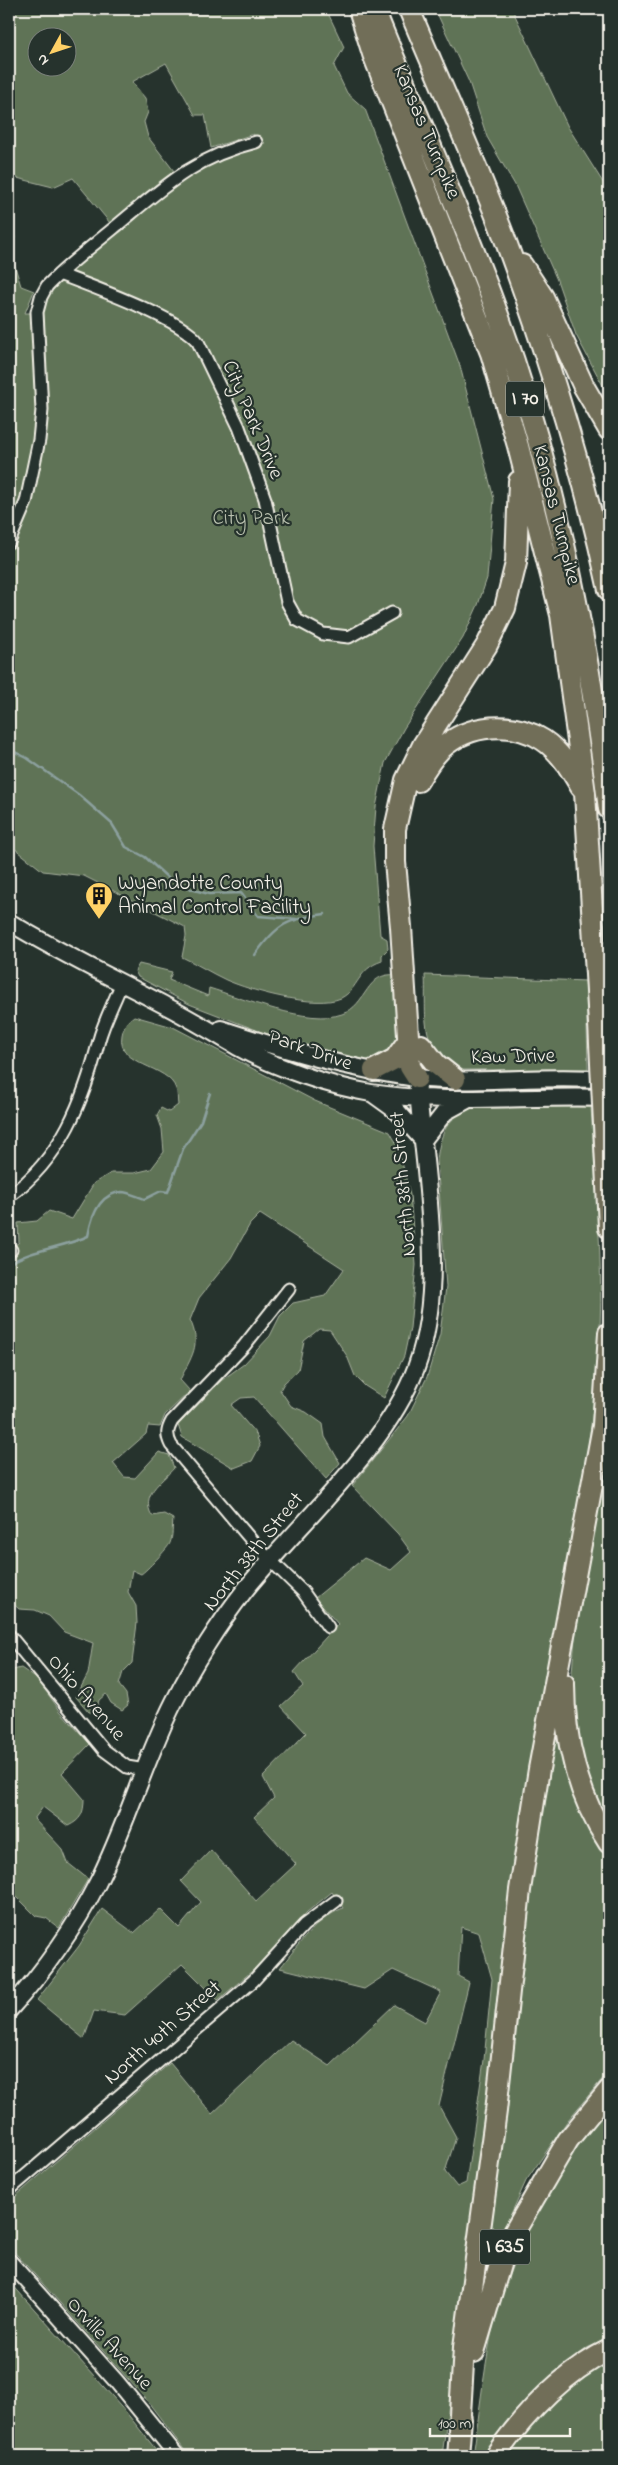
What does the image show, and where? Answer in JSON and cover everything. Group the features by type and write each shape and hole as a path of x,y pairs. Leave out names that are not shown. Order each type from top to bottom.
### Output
{"highway":[{"path":"359,9 373,54 491,353 518,446 561,615 584,793 609,1228"},
{"name":"Kansas Turnpike","path":"374,9 483,274 514,362 543,458 580,614 597,714 609,809"},
{"name":"Kansas Turnpike","path":"409,9 506,241 550,366 572,440 609,590"},
{"path":"506,241 543,297 584,387 609,430"},
{"path":"406,928 395,862 395,829 406,780 423,745 487,644 505,608 516,563 518,446"},
{"path":"417,1078 410,1067 414,1032 406,928 405,840 415,786 428,764 443,747 467,732 486,727 506,727 525,732 543,740 561,756 584,793"},
{"path":"374,1070 395,1059 414,1032"},
{"path":"414,1032 440,1068 455,1079"},
{"path":"459,2431 464,2347 496,2111 520,1890 539,1769 565,1639 603,1426 609,1333"},
{"path":"565,1639 564,1705 569,1746 588,1804 609,1843"},
{"name":"I 635","path":"458,2456 459,2431 474,2350 505,2248 568,2140 609,2090"},
{"path":"494,2456 517,2425 552,2389 572,2372 609,2350"}],"main road":[{"name":"Park Drive","path":"9,922 55,950 122,982 196,1021 240,1048 269,1062 291,1071 370,1093 418,1098"},
{"name":"Park Drive","path":"196,1021 268,1045 341,1065 417,1078"},
{"name":"Kaw Drive","path":"417,1078 586,1078 609,1080"},
{"name":"North 38th Street","path":"9,2010 33,1983 54,1953 96,1885 119,1837 174,1703 209,1642 245,1590 357,1462 392,1416 416,1369 428,1329 433,1293 417,1078"},
{"path":"370,1093 398,1112 423,1140 445,1112 473,1098"},
{"name":"Kaw Drive","path":"418,1098 609,1098"}],"street":[{"path":"9,542 26,502 40,440 42,410 37,312 44,292 59,274 162,189 197,164 216,154 256,142"},
{"name":"City Park Drive","path":"59,274 101,289 173,324 193,336 198,342 239,427 265,499 287,602 297,620 323,634 349,637 392,613"},
{"path":"9,1196 28,1182 47,1161 78,1108 97,1054 100,1039 122,982"},
{"path":"289,1289 244,1346 172,1421 167,1431 171,1445 258,1548 272,1559 303,1592 328,1627"},
{"name":"Ohio Avenue","path":"9,1635 104,1750 127,1767 145,1770"},
{"name":"North 40th Street","path":"9,2190 253,1981 304,1925 336,1901"},
{"name":"Orville Avenue","path":"9,2262 117,2382 177,2456"}],"green space":[{"name":"City Park","path":"9,9 326,9 344,47 334,66 347,93 365,109 460,366 494,499 487,578 478,605 463,638 404,728 385,763 376,807 373,846 380,935 387,939 388,949 382,955 382,961 368,969 351,990 341,998 330,1001 300,1000 251,989 226,980 182,957 186,936 185,927 84,876 43,871 9,844 9,229 15,237 10,251 21,286 34,291 25,313 42,313 47,294 57,282 171,187 225,155 265,143 253,134 211,148 205,115 195,115 166,63 132,82 145,98 148,112 144,122 148,137 174,171 110,223 73,178 53,187 9,176"},
{"path":"435,9 512,9 568,127 609,192 609,397 576,335 557,280 515,185 487,137 469,82"},
{"path":"139,964 172,972 169,980 208,996 209,988 294,1014 328,1017 351,1010 372,983 379,978 387,975 397,975 401,1040 378,1062 367,1061 280,1039 189,1004 138,977 135,971"},
{"path":"425,975 586,981 588,1069 461,1070 437,1052 431,1041 427,1030"},
{"path":"134,1016 173,1027 315,1101 390,1132 398,1146 410,1195 416,1265 410,1328 404,1356 384,1398 365,1386 355,1376 347,1356 330,1330 319,1329 304,1341 298,1370 284,1383 280,1390 291,1406 306,1412 323,1424 325,1437 340,1463 326,1479 254,1397 241,1398 231,1405 256,1434 260,1446 252,1461 234,1468 182,1437 178,1425 222,1380 244,1364 270,1336 280,1316 293,1303 325,1296 344,1269 260,1214 250,1224 231,1258 199,1298 190,1320 195,1337 194,1351 180,1380 190,1391 165,1415 160,1427 148,1426 146,1434 113,1463 124,1477 135,1478 159,1452 169,1455 174,1468 150,1495 149,1508 152,1516 164,1514 173,1519 172,1534 169,1545 141,1574 132,1570 128,1592 136,1606 137,1623 132,1663 123,1672 119,1685 126,1694 128,1705 122,1710 111,1703 106,1694 99,1700 96,1712 89,1712 76,1697 88,1674 93,1643 64,1632 49,1616 35,1610 19,1609 9,1600 9,1250 19,1242 18,1223 37,1221 49,1211 72,1219 94,1183 111,1173 134,1173 151,1169 164,1152 162,1129 157,1115 161,1108 169,1112 178,1105 177,1091 171,1081 134,1060 122,1045 122,1035 126,1024"},
{"path":"480,1105 591,1107 600,1246 601,1302 593,1412 489,2106 442,2456 189,2456 145,2398 9,2246 9,2202 170,2063 212,2114 291,2040 330,2066 394,2005 425,2022 441,1992 393,1970 364,1989 280,1968 316,1926 343,1908 332,1892 307,1912 258,1966 218,2000 182,1964 125,2015 94,2011 84,2039 37,2000 79,1946 102,1909 134,1933 160,1909 179,1928 201,1902 181,1881 211,1850 256,1901 296,1864 254,1817 274,1798 263,1777 306,1733 281,1706 303,1686 294,1672 338,1624 315,1598 364,1558 391,1570 411,1552 398,1534 352,1486 408,1416 427,1377 440,1334 446,1287 437,1160 441,1139 448,1124 469,1109","holes":["461,1927 479,1933 492,1979 484,2060 466,2183 457,2187 445,2172 456,2137 439,2106 469,1982 458,1976"]},
{"path":"609,1449 609,2071 568,2120 526,2181 488,2265 484,2267 514,1998 554,1740 559,1742 588,1788 573,1715 571,1683 575,1638"},
{"path":"21,1668 37,1679 61,1712 90,1744 62,1773 84,1799 79,1819 68,1826 43,1807 34,1819 63,1850 68,1863 88,1879 59,1928 46,1918 36,1916 11,1891 9,1894 9,1671"},
{"path":"609,2109 609,2338 587,2348 533,2395 488,2456 473,2456 491,2336 499,2306 521,2245 535,2215 569,2158"},
{"path":"9,2281 121,2406 161,2456 9,2456"},
{"path":"609,2357 609,2456 501,2456 553,2393"}],"waterway":[{"path":"9,749 27,758 79,795 112,824 126,847 145,857 168,878 183,887 209,894 241,893 258,916 296,919"},
{"path":"255,955 270,936 284,925 301,918 325,914"},
{"path":"9,1264 27,1255 88,1236 91,1222 98,1208 107,1197 114,1193 124,1192 145,1199 161,1191 168,1192 183,1149 201,1121 210,1093"}],"place":[{"name":"Wyandotte County Animal Control Facility","path":"99,920"}]}
